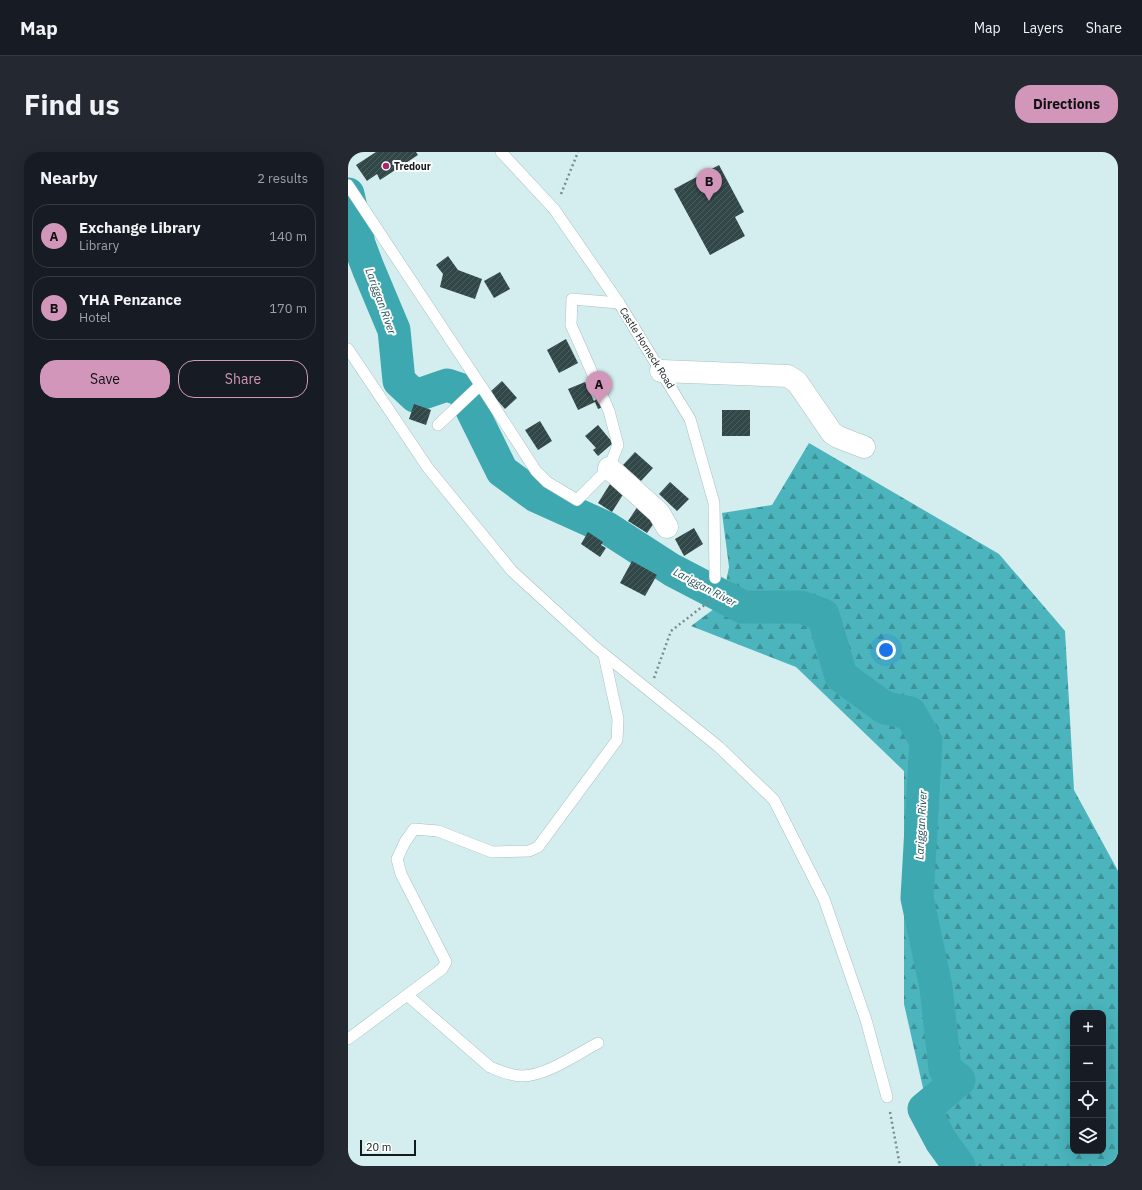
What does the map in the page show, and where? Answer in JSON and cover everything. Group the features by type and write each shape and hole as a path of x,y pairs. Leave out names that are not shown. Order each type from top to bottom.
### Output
{"street":[{"path":"661,371 788,376 797,382 832,433 838,437 864,447"},
{"path":"609,468 659,513 667,527"}],"lane":[{"name":"Castle Horneck Road","path":"501,152 554,208 619,303 690,419 714,503 715,578"},
{"path":"348,185 480,388 536,471 547,482 577,500 609,468 618,445 609,411 571,326 572,299 619,303"},
{"path":"348,349 428,468 512,571 604,655 719,746 774,800 824,899 866,1020 887,1097"},
{"path":"438,425 480,388"},
{"path":"348,1039 442,969 446,962 401,874 398,859 405,842 414,829 438,831 492,852 529,851 538,847 617,740 618,719 604,655"},
{"path":"407,995 490,1067 505,1073 522,1076 541,1074 598,1043"}],"path":[{"path":"554,208 578,152"},
{"path":"650,691 671,631 716,596"},
{"path":"887,1097 900,1166"}],"green space":[{"path":"809,443 999,554 1065,631 1074,790 1118,871 1118,1166 942,1166 940,1163 904,1004 904,771 796,667 691,626 722,603 729,567 722,513 772,505"}],"building":[{"name":"Tredour","path":"376,152 416,152 418,155 380,180 377,174 367,181 356,165"},
{"path":"719,165 744,212 735,217 745,236 710,255 674,189"},
{"path":"448,256 458,270 482,279 475,299 440,287 443,274 436,265"},
{"path":"500,272 510,289 494,298 484,281"},
{"path":"566,339 578,363 559,373 547,350"},
{"path":"502,381 517,398 505,409 490,392"},
{"path":"585,382 594,401 598,398 603,407 598,409 595,402 578,410 568,389"},
{"path":"414,404 431,410 426,425 409,419"},
{"path":"722,410 750,410 750,436 722,436"},
{"path":"540,421 552,441 538,450 525,430"},
{"path":"598,425 613,443 598,456 593,450 596,448 585,436"},
{"path":"635,452 653,468 641,481 623,465"},
{"path":"670,482 689,499 677,511 659,494"},
{"path":"610,484 624,493 612,512 598,503"},
{"path":"638,506 657,519 647,533 628,521"},
{"path":"694,528 703,544 684,556 675,539"},
{"path":"588,532 603,542 601,545 606,548 600,557 581,544"},
{"path":"632,561 657,575 645,596 620,583"}],"waterway":[{"name":"Lariggan River","path":"348,194 359,244 394,330 399,381 415,396 447,385 462,390 502,471 536,496 607,528 672,570 743,607 801,607 823,615 841,676 885,708 910,713 926,741 917,898 936,987 945,1069 959,1080 924,1109 941,1141 959,1166"}],"place":[{"name":"Tredour","path":"386,166"},
{"name":"YHA Penzance","path":"709,201"},
{"name":"Exchange Library","path":"599,404"}]}
